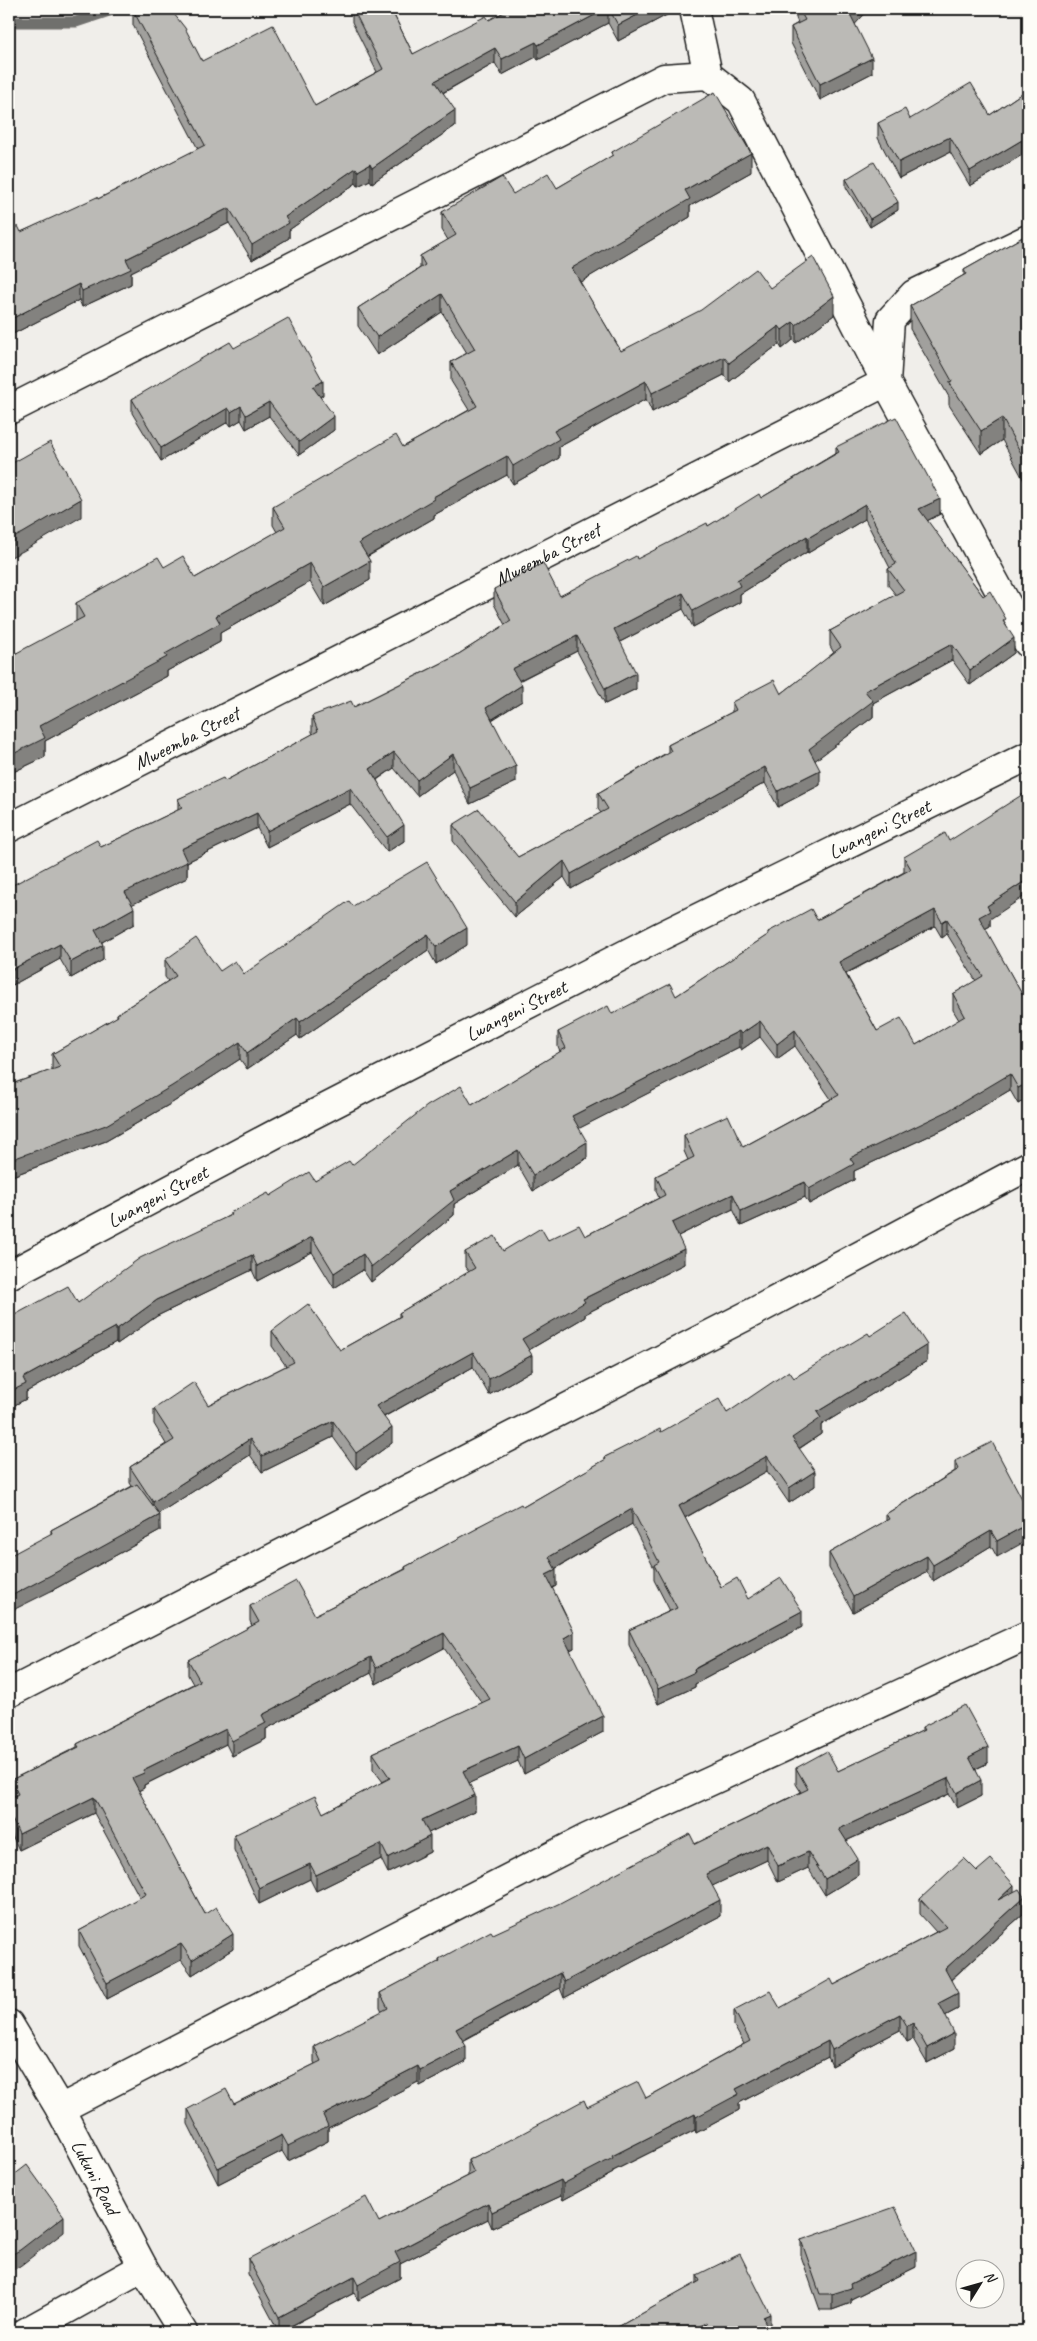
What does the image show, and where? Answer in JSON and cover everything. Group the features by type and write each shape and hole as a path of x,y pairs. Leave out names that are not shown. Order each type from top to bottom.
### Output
{"street":[{"path":"694,9 708,75 741,101 886,382 1028,643"},
{"path":"9,410 664,78 708,75"},
{"path":"886,382 890,320 914,294 1028,239"},
{"name":"Mweemba Street","path":"9,828 886,382"},
{"name":"Lwangeni Street","path":"9,1275 275,1134 661,936 1028,756"},
{"path":"9,1693 754,1312 1028,1166"},
{"path":"60,2109 587,1838 1028,1635"},
{"name":"Lukuni Road","path":"9,2024 60,2109 143,2268 182,2332"},
{"path":"26,2332 143,2268"}],"building":[{"path":"170,9 185,28 202,61 273,25 315,106 383,69 353,9 391,9 413,54 486,16 489,20 510,9 606,9 538,45 536,42 502,59 495,48 435,81 455,110 372,168 370,164 358,171 356,168 285,217 289,223 252,245 229,208 126,259 131,269 82,291 79,284 9,320 9,231 18,226 21,232 97,197 98,199 205,145 133,10"},
{"path":"609,9 649,9 618,25"},
{"path":"799,9 855,9 850,14 872,58 820,84 791,27 805,20"},
{"path":"971,83 990,115 1028,89 1028,149 1022,140 970,171 950,137 899,162 878,123 905,109 910,119"},
{"path":"715,92 751,153 685,190 690,199 572,268 621,351 701,310 756,269 770,288 813,257 834,296 796,325 793,322 782,330 779,326 729,363 724,357 652,393 646,381 554,431 559,439 513,466 507,456 433,497 434,499 359,543 370,561 324,587 310,563 216,616 220,623 165,654 167,657 39,726 45,738 9,756 9,657 84,617 76,603 158,557 164,567 183,556 195,578 285,527 273,507 396,435 403,447 477,406 451,362 475,349 442,294 377,337 358,308 425,265 420,256 456,235 442,212 502,177 513,194 548,173 557,188 613,155 612,152"},
{"path":"874,162 898,202 870,219 846,179"},
{"path":"1028,234 1028,466 1002,418 981,431 949,382 952,381 910,306 966,274 964,270"},
{"path":"288,318 323,381 313,387 334,416 299,442 269,402 246,415 241,406 231,412 228,408 161,448 132,399 230,342 234,348"},
{"path":"896,417 940,499 919,509 983,596 990,591 1006,619 1003,621 1014,638 970,670 952,644 865,691 873,701 809,749 820,770 778,791 765,767 571,874 564,861 515,902 453,825 479,809 518,857 608,809 598,793 671,751 668,745 736,710 732,702 774,680 781,694 841,647 830,631 904,590 888,569 896,564 865,504 808,538 807,536 737,580 740,586 693,611 683,593 614,629 636,673 605,689 577,636 512,669 522,685 486,708 516,766 470,788 453,754 417,780 394,752 370,769 404,825 387,837 350,788 267,831 257,813 181,849 187,862 125,892 134,908 95,930 103,945 71,962 60,944 9,971 9,887 97,840 101,847 182,808 178,799 223,778 225,781 318,731 312,716 351,701 354,707 454,657 511,621 494,589 543,563 560,596 636,556 637,559 707,523 708,526 759,494 761,498 839,452 836,447"},
{"path":"50,442 81,499 9,540 9,465"},
{"path":"1028,791 1028,879 987,906 990,911 979,917 1028,1005 1028,1083 1018,1088 1010,1074 946,1112 850,1158 854,1164 809,1189 805,1182 741,1211 733,1194 672,1223 684,1249 583,1299 585,1302 522,1339 532,1355 489,1379 473,1352 376,1406 392,1428 356,1453 333,1421 262,1456 250,1439 153,1502 130,1467 174,1440 154,1409 194,1382 208,1405 294,1362 272,1331 308,1304 340,1350 401,1316 399,1313 475,1268 465,1252 495,1236 503,1251 541,1228 548,1240 579,1225 585,1236 665,1195 656,1176 694,1157 684,1135 728,1115 743,1147 839,1095 795,1030 777,1044 760,1021 741,1034 739,1031 572,1116 587,1142 533,1175 518,1150 450,1191 454,1200 371,1267 363,1254 334,1273 312,1237 257,1266 252,1255 157,1300 117,1329 116,1327 23,1378 26,1384 9,1392 9,1318 68,1286 78,1303 140,1258 231,1215 230,1213 268,1193 270,1196 309,1172 315,1181 349,1161 352,1165 427,1106 461,1086 472,1105 566,1048 558,1032 608,1006 612,1014 670,984 676,996 769,934 768,932 811,909 817,920 911,869 904,857 945,833 949,841","holes":["935,910 942,922 947,919 983,976 953,994 965,1016 916,1045 901,1018 877,1031 839,962"]},
{"path":"427,862 467,928 436,947 428,934 300,1022 297,1018 247,1053 240,1042 172,1086 106,1125 10,1160 12,1166 9,1167 9,1085 60,1067 52,1054 118,1016 117,1014 176,976 165,960 196,938 220,971 235,961 244,974 349,901 353,906"},
{"path":"906,1313 927,1345 817,1412 821,1418 792,1438 815,1471 789,1488 767,1456 679,1506 721,1587 737,1578 748,1599 781,1578 802,1611 694,1669 695,1672 658,1689 629,1630 677,1608 654,1565 659,1562 632,1509 549,1557 556,1570 546,1575 574,1632 564,1638 603,1716 524,1759 518,1746 463,1771 475,1795 422,1820 430,1836 388,1858 381,1844 316,1875 310,1864 259,1888 234,1835 315,1796 323,1813 390,1778 373,1753 490,1699 444,1633 376,1668 371,1657 262,1715 266,1723 232,1741 226,1729 143,1770 144,1773 132,1778 205,1914 216,1907 233,1934 192,1960 181,1944 107,1983 79,1931 146,1894 94,1797 19,1834 9,1813 9,1799 18,1794 11,1780 79,1747 77,1744 200,1681 188,1660 259,1622 250,1606 296,1581 315,1615 406,1569 405,1567 521,1504 523,1507 606,1459 605,1457 660,1429 661,1432 719,1399 727,1413 789,1371 794,1378 868,1333 870,1336"},
{"path":"992,1442 1028,1510 1028,1524 997,1541 991,1531 933,1565 927,1556 853,1597 829,1553 889,1519 886,1514 959,1469 955,1461"},
{"path":"137,1484 160,1515 9,1597 9,1556 52,1533 51,1530"},
{"path":"965,1705 988,1747 969,1757 981,1780 957,1793 949,1778 839,1829 858,1859 825,1879 808,1852 778,1866 767,1844 706,1874 720,1900 564,1982 560,1973 456,2029 466,2046 420,2070 418,2066 323,2115 328,2126 288,2146 282,2135 218,2168 188,2109 226,2089 234,2104 321,2061 314,2046 388,2008 380,1993 491,1931 493,1934 558,1904 690,1834 695,1844 808,1789 796,1768 827,1751 838,1771 924,1730 922,1727"},
{"path":"964,1858 977,1871 991,1859 1014,1885 998,1900 1019,1889 1024,1897 945,1969 958,1993 939,2003 954,2033 927,2048 913,2023 907,2026 900,2014 832,2050 828,2041 736,2089 739,2094 696,2117 695,2114 612,2156 613,2158 563,2184 561,2180 492,2212 488,2203 395,2252 400,2262 358,2285 354,2277 279,2317 248,2259 366,2197 379,2222 474,2173 468,2160 508,2141 584,2100 587,2107 638,2082 646,2098 750,2041 734,2010 770,1991 780,2008 831,1979 834,1985 946,1927 920,1899"},
{"path":"27,2165 64,2216 20,2250 9,2256 9,2179"},
{"path":"895,2207 916,2251 850,2284 851,2288 832,2294 820,2294 801,2240"},
{"path":"740,2254 770,2314 763,2317 769,2332 711,2332 706,2323 689,2332 609,2332 700,2281 697,2275"},
{"path":"605,2325 609,2332 592,2332"}],"waterway":[{"path":"9,22 76,22 115,9"}]}
